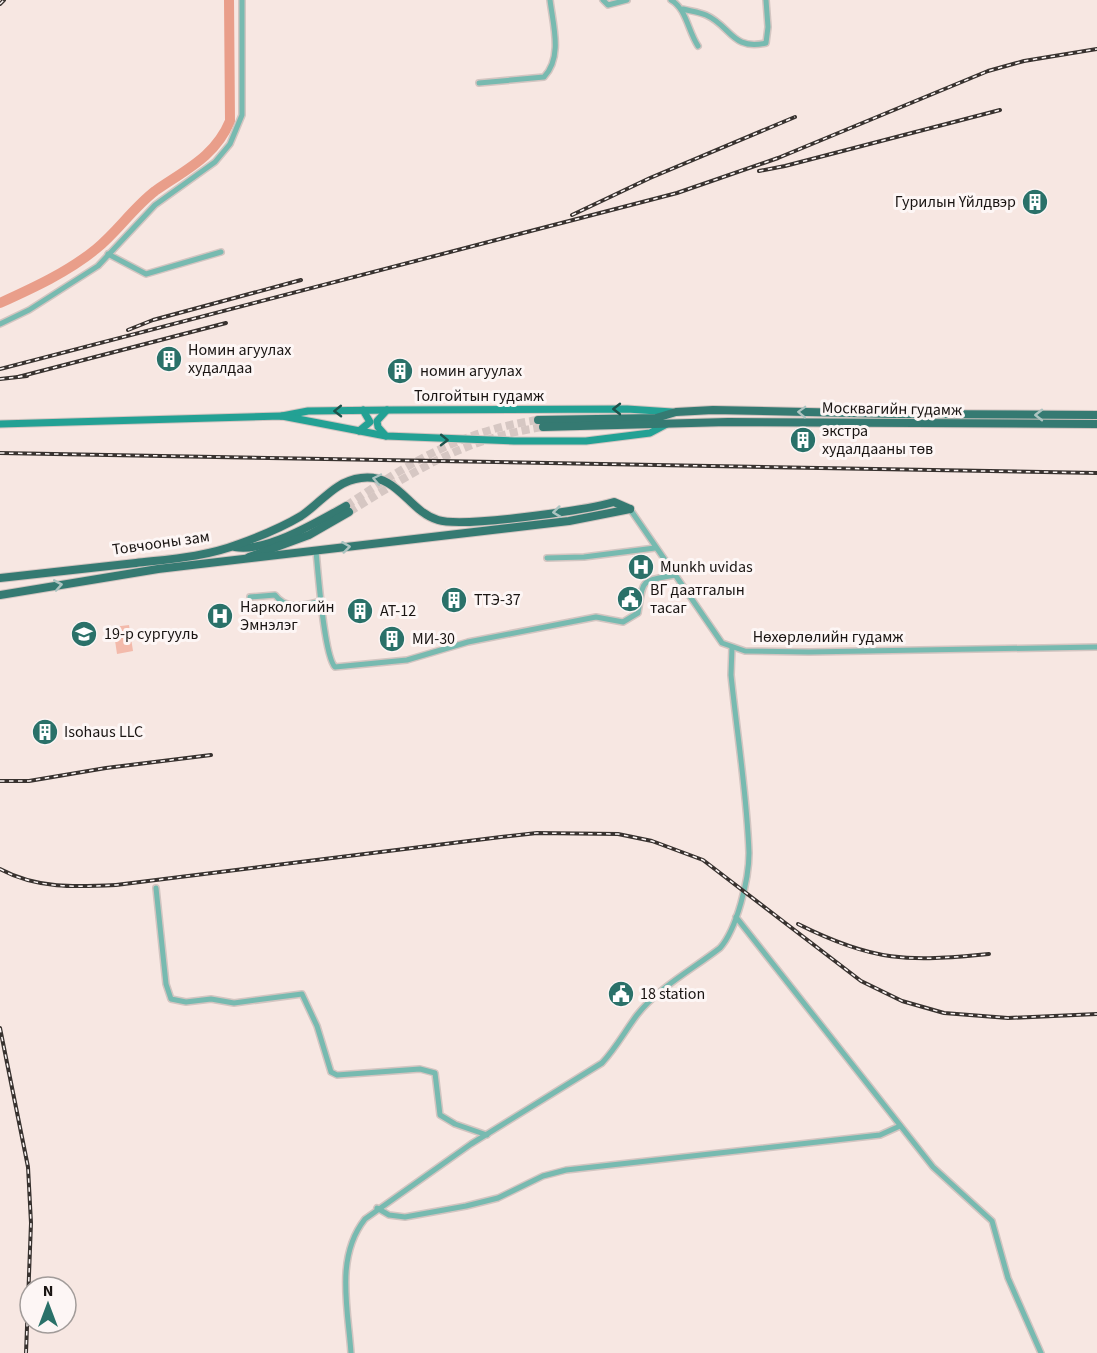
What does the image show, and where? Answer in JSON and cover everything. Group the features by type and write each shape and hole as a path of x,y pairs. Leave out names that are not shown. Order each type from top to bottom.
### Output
{"highway":[{"name":"Москвагийн гудамж","path":"1097,415 692,411 675,412 656,418 541,424 728,422 1097,424"},
{"name":"Товчооны зам","path":"0,578 193,557 233,547 283,526 306,512 340,484 361,478 376,478 390,483 424,513 448,523 496,519 614,502 630,509"},
{"path":"233,547 253,547 347,509 309,535 253,553 246,559"},
{"name":"Товчооны зам","path":"0,595 100,577 579,519 630,509"}],"main road":[{"name":"Толгойтын гудамж","path":"282,416 294,412 387,410 675,412"},
{"path":"386,436 377,424 379,418 387,410"},
{"path":"359,431 370,422 363,411"},
{"name":"Толгойтын гудамж","path":"0,424 282,416 386,436 586,441 650,433 667,424"}],"street":[{"path":"0,324 29,310 98,266 155,205 215,162 230,144 242,114 242,0"},
{"path":"480,83 544,77 550,70 555,60 550,0"},
{"path":"603,0 608,4 627,0"},
{"path":"671,0 683,9 706,15 738,41 750,47 766,43 768,27 766,0"},
{"path":"683,9 688,31 698,46"},
{"path":"108,254 146,274 221,252"},
{"name":"Нөхөрлөлийн гудамж","path":"630,509 722,643 745,651 864,652 1097,647"},
{"path":"547,558 584,557 655,548"},
{"path":"316,551 332,664 335,667 355,667 407,660 468,642 596,617 623,622 638,613 640,588 646,581 675,575"},
{"path":"250,597 275,595 282,604 291,606 322,601"},
{"path":"351,1353 345,1276 348,1246 354,1232 377,1208 602,1063 613,1052 638,1015 655,997 720,948 728,939 736,917 749,855 731,675 732,647"},
{"path":"156,888 166,984 171,999 186,1002 212,999 234,1003 302,994 317,1026 326,1063 332,1072 337,1075 420,1069 435,1073 440,1115 455,1124 488,1135"},
{"path":"736,917 933,1167 992,1221 1008,1278 1041,1353"},
{"path":"377,1208 397,1217 413,1216 490,1201 543,1176 566,1170 880,1135 900,1126"}],"shaded area":[{"path":"129,625 133,651 117,654 113,627"}],"waterway":[{"path":"0,303 50,279 85,257 104,242 155,191 198,162 216,144 230,121 229,0"}],"tunnel":[{"path":"346,506 436,451 484,432 538,420"},
{"path":"349,512 441,458 488,439 543,427"}],"railway":[{"path":"0,4 4,0"},
{"path":"0,369 677,193 778,158 988,71 1024,61 1097,49"},
{"path":"759,171 1000,110"},
{"path":"572,215 650,178 795,117"},
{"path":"128,330 153,320 301,280"},
{"path":"18,377 226,323"},
{"path":"0,379 27,376"},
{"path":"0,453 1097,473"},
{"path":"0,781 29,781 106,768 211,755"},
{"path":"0,869 14,876 42,883 71,886 116,885 537,833 618,834 652,841 703,860 861,981 902,1001 944,1013 1008,1018 1097,1014"},
{"path":"798,924 848,946 891,956 935,958 989,954"},
{"path":"0,1028 28,1167 31,1223 26,1353"}],"place":[{"name":"Гурилын Үйлдвэр","path":"1035,202"},
{"name":"Номин агуулах худалдаа","path":"169,359"},
{"name":"номин агуулах","path":"400,371"},
{"name":"экстра худалдааны төв","path":"803,440"},
{"name":"Munkh uvidas","path":"641,567"},
{"name":"ВГ даатгалын тасаг","path":"630,599"},
{"name":"ТТЭ-37","path":"454,600"},
{"name":"АТ-12","path":"360,611"},
{"name":"Наркологийн Эмнэлэг","path":"220,616"},
{"name":"19-р сургууль","path":"84,634"},
{"name":"МИ-30","path":"392,639"},
{"name":"Isohaus LLC","path":"45,732"},
{"name":"18 station","path":"621,994"}]}
